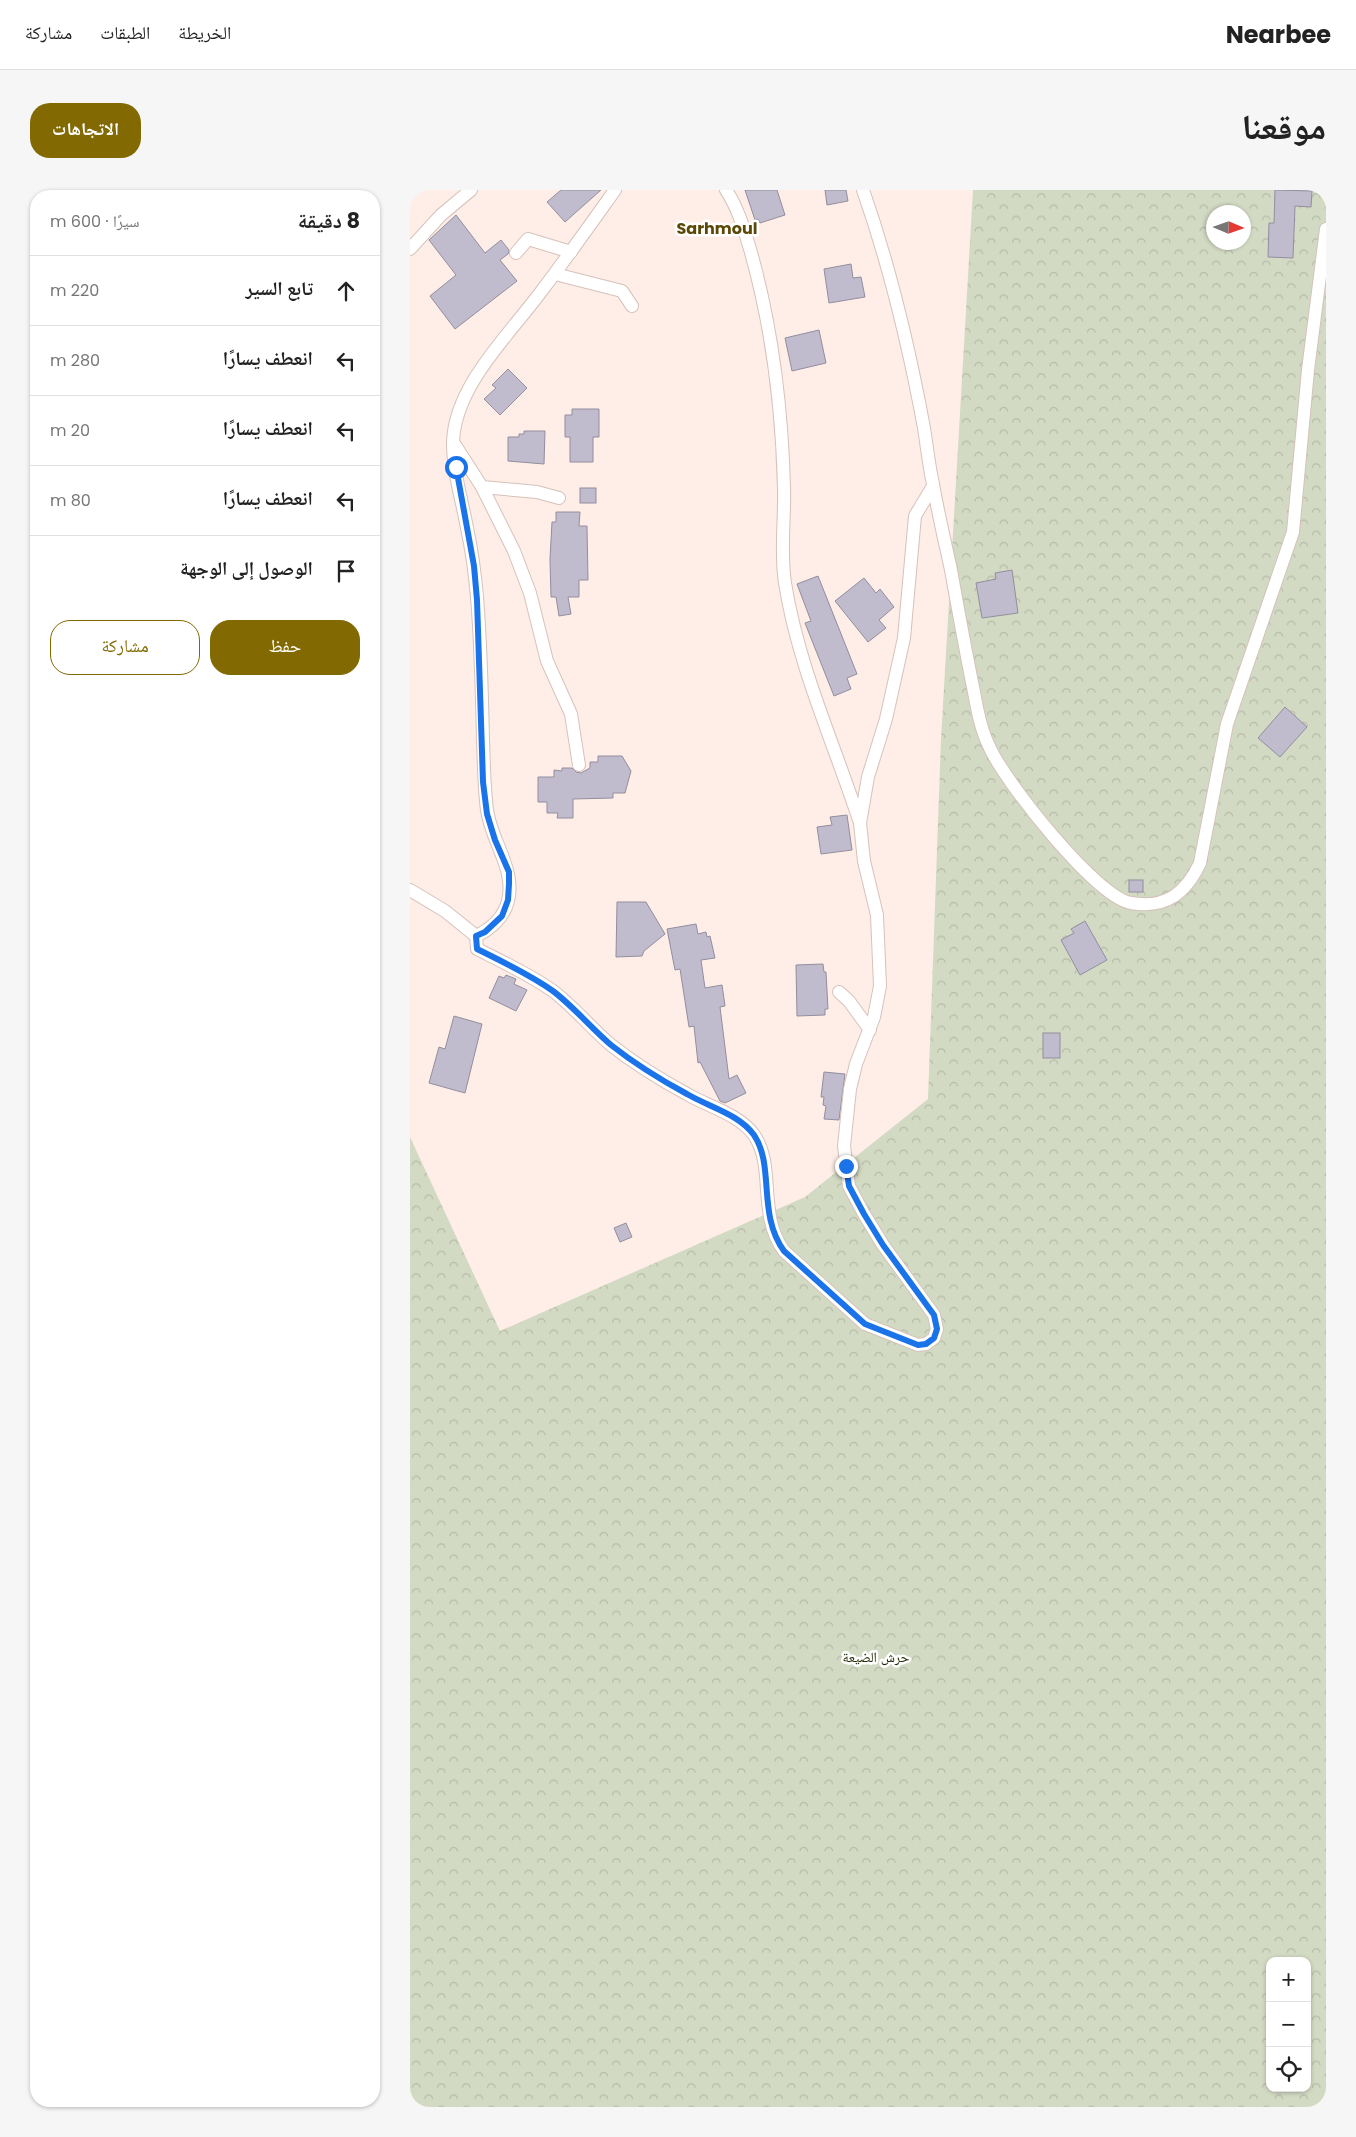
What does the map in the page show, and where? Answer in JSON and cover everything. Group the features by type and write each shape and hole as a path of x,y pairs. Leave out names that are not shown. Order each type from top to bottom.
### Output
{"street":[{"path":"410,249 441,215 471,190"},
{"path":"476,936 485,932 502,916 508,900 509,872 495,840 487,814 483,782 480,649 476,592 453,443 460,404 476,375 555,274 615,190"},
{"path":"410,890 445,911 476,936 477,949 530,976 554,992 612,1046 657,1077 711,1107 740,1120 754,1136 761,1150 769,1216 774,1238 784,1251 865,1324 918,1345 926,1344 934,1338 937,1329 934,1315 883,1245 868,1222 849,1186 844,1146 850,1089 856,1064 870,1030 880,986 877,915 864,861 860,823 799,650 784,581 781,533 784,490 774,376 762,301 753,260 742,225 726,190"},
{"path":"863,190 875,222 893,284 923,427 979,716 988,746 1022,798 1099,884 1122,901 1144,905 1165,902 1179,893 1192,880 1200,862 1227,724 1286,557 1293,532 1308,370 1326,228"},
{"path":"516,253 528,239 570,252"},
{"path":"555,274 622,291 632,306"},
{"path":"453,443 482,487 514,551 530,593 546,661 571,714 579,765"},
{"path":"860,823 868,777 886,719 904,638 915,516 933,486"},
{"path":"482,487 537,492 559,498"},
{"path":"840,992 870,1030"}],"green space":[{"name":"حرش الضيعة","path":"973,190 1326,190 1326,2107 410,2107 410,1137 500,1331 805,1197 928,1099 941,739"}],"building":[{"path":"561,190 601,190 565,222 547,202"},
{"path":"745,190 777,190 785,215 760,223 758,219 755,220"},
{"path":"825,190 846,190 848,201 827,205"},
{"path":"1275,190 1312,191 1311,207 1295,206 1293,258 1268,257 1269,223 1274,223"},
{"path":"456,215 485,253 501,240 509,250 508,254 500,260 517,281 455,329 430,296 456,275 429,240"},
{"path":"851,264 853,278 861,277 865,297 829,303 824,269"},
{"path":"819,330 826,363 792,371 785,338"},
{"path":"508,369 527,388 500,415 484,399 496,388 492,385"},
{"path":"572,409 599,409 599,437 593,437 593,462 570,462 570,437 565,437 565,415 572,415"},
{"path":"524,431 545,431 544,464 508,461 508,437 519,437 519,434 524,434"},
{"path":"580,488 596,488 596,503 580,503"},
{"path":"556,512 580,512 579,526 587,526 588,580 579,580 579,597 568,597 571,614 559,616 556,597 551,597 550,559 552,522 556,522"},
{"path":"1012,570 1018,613 982,618 976,583 996,579 995,573"},
{"path":"818,576 857,674 847,678 851,689 834,696 805,623 811,621 797,584"},
{"path":"864,578 876,593 880,589 894,607 879,620 886,628 868,642 835,601"},
{"path":"1285,707 1307,727 1280,757 1258,738"},
{"path":"598,756 622,756 631,771 625,793 613,793 613,798 573,799 573,818 557,818 558,813 547,813 547,802 538,802 538,777 554,777 554,770 562,771 562,768 572,768 576,772 581,773 590,768 590,762 598,762"},
{"path":"847,815 852,850 821,854 817,827 832,825 830,817"},
{"path":"1129,880 1143,880 1143,892 1129,892"},
{"path":"617,902 646,902 665,934 644,951 642,956 616,957"},
{"path":"1085,921 1107,960 1080,975 1061,940 1074,933 1071,929"},
{"path":"696,924 698,934 706,932 707,937 710,936 715,958 701,960 705,988 722,985 725,1006 720,1007 729,1079 737,1075 746,1093 725,1103 720,1101 700,1062 698,1063 694,1026 689,1027 680,969 675,970 667,929"},
{"path":"823,964 824,972 826,972 828,1009 825,1009 825,1015 797,1016 796,965"},
{"path":"506,975 516,979 514,984 527,990 516,1011 489,998 499,976 504,978"},
{"path":"454,1016 482,1024 465,1093 429,1083 439,1047 445,1049"},
{"path":"1043,1033 1060,1033 1060,1058 1043,1058"},
{"path":"824,1072 845,1074 839,1120 824,1119 826,1106 823,1105 824,1097 821,1097"},
{"path":"626,1223 632,1237 620,1242 614,1228"}],"district":[{"name":"Sarhmoul","path":"717,228"}],"route":[{"path":"456,467 474,566 480,649 484,752 483,782 487,814 502,860 509,872 508,900 502,916 485,932 476,936 477,949 530,976 554,992 612,1046 657,1077 711,1107 740,1120 754,1136 761,1150 765,1175 765,1193 774,1238 784,1251 865,1324 918,1345 926,1344 934,1338 937,1329 934,1315 883,1245 864,1214 849,1186 846,1166"}]}
